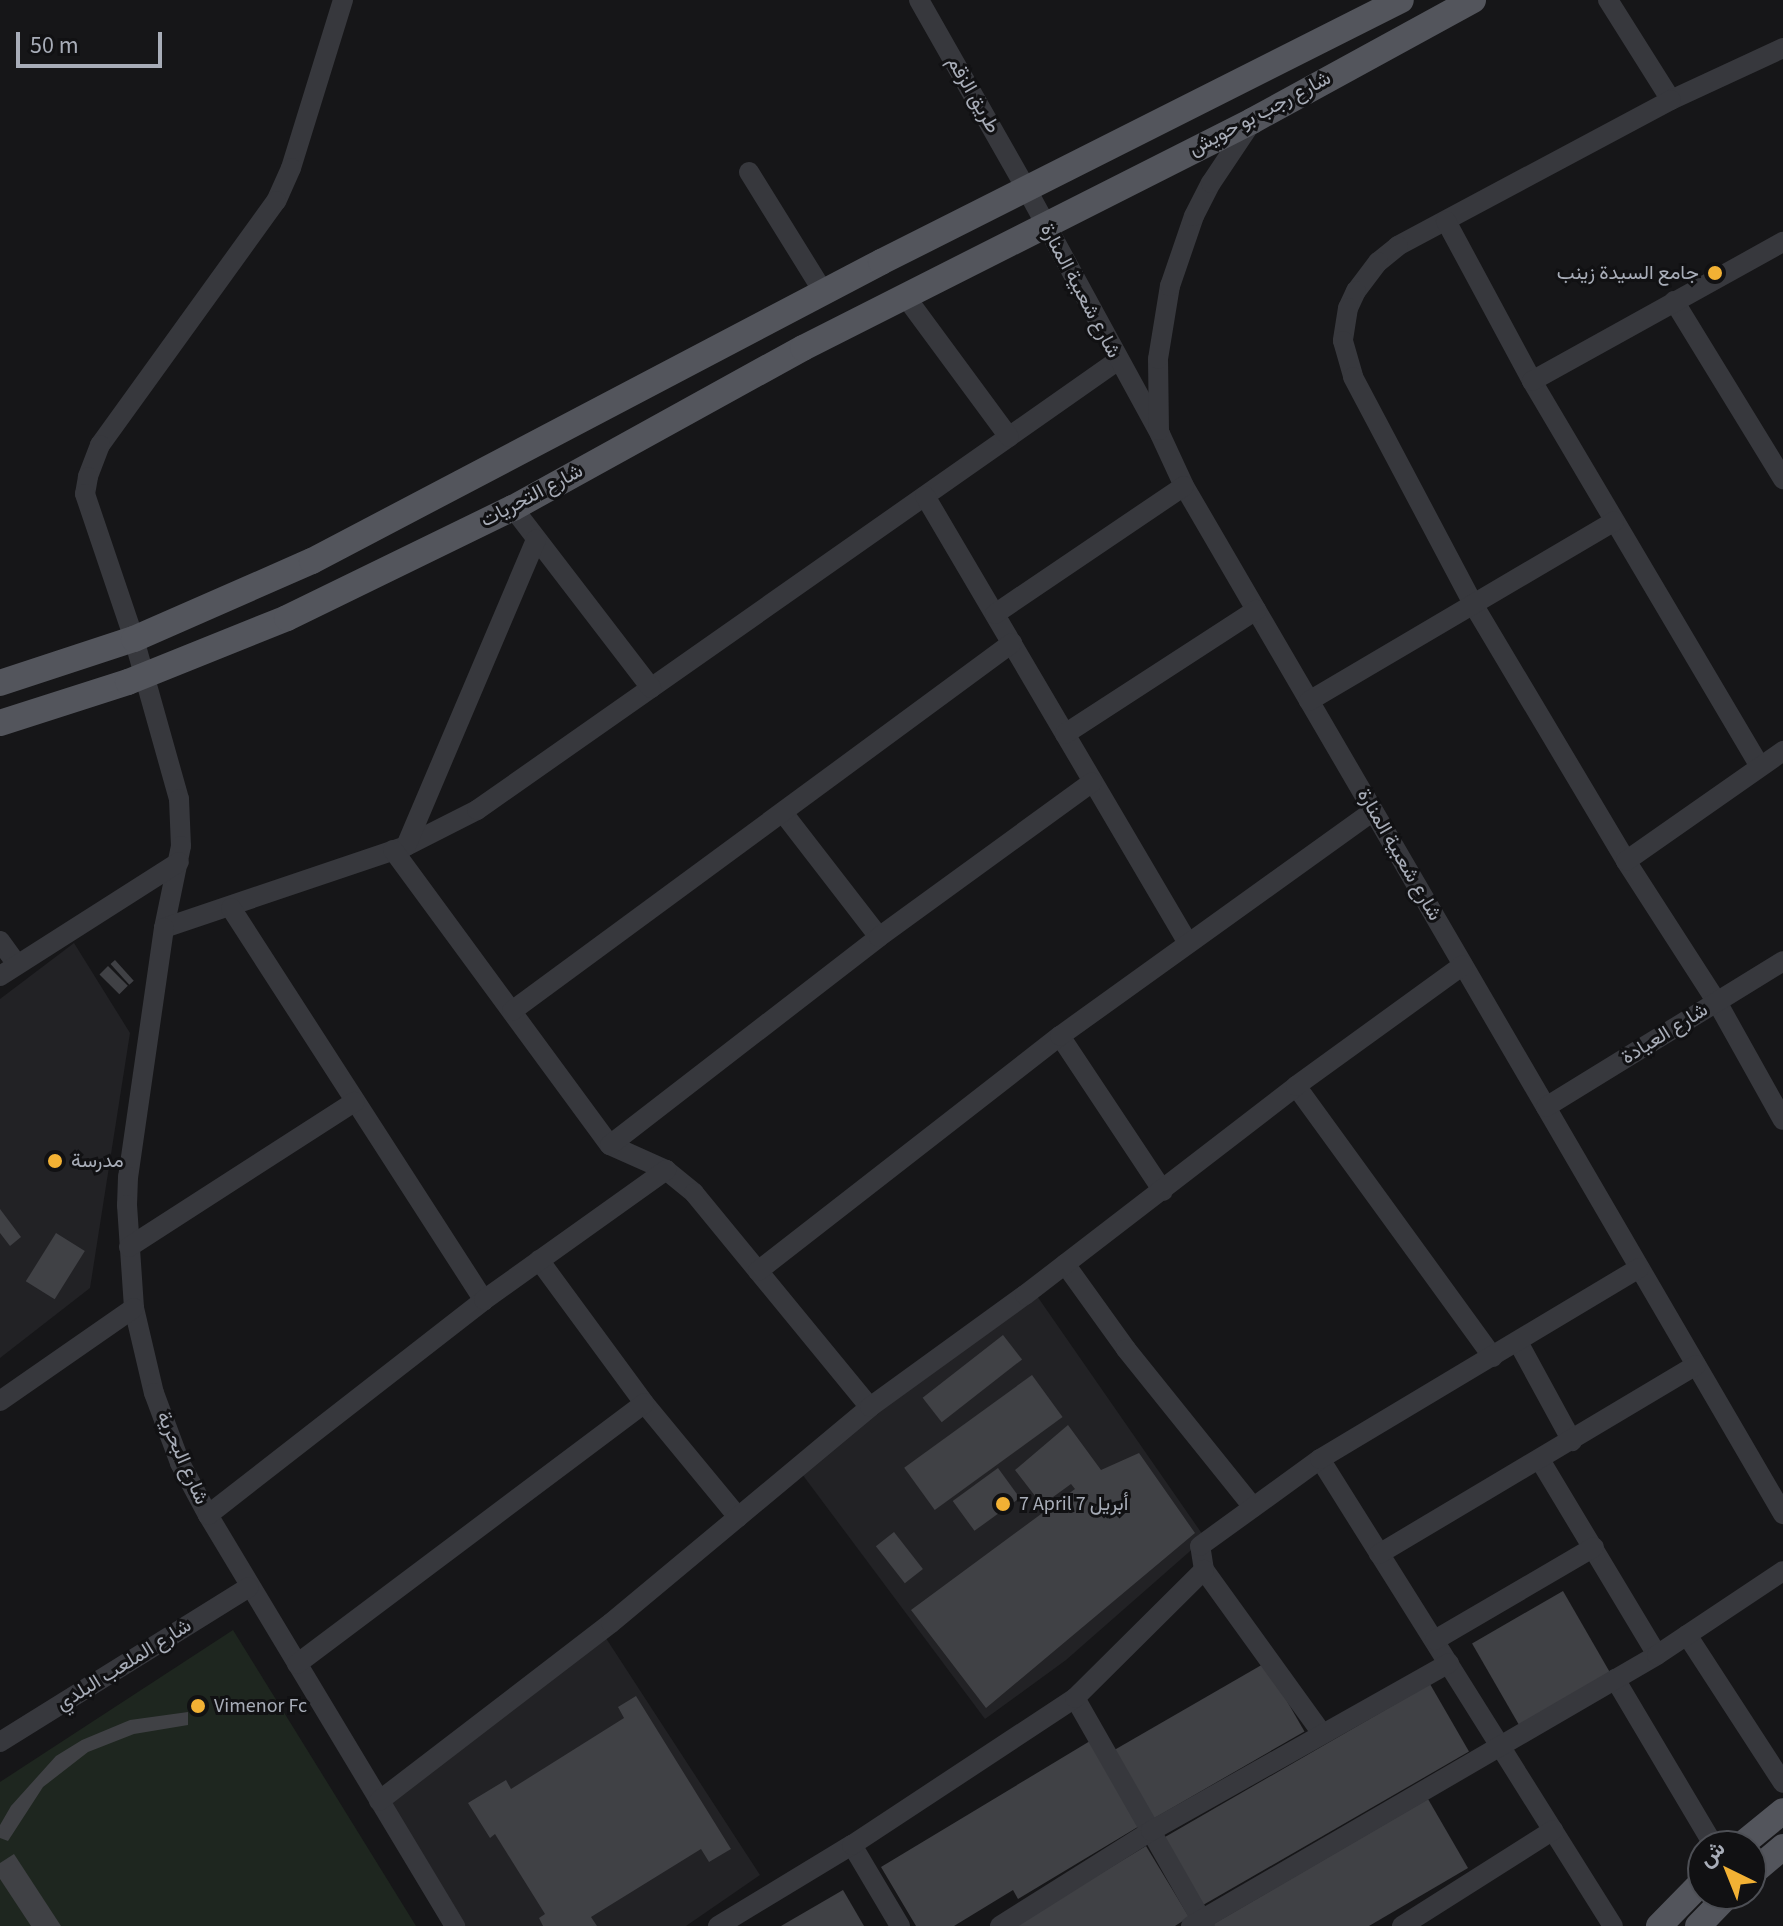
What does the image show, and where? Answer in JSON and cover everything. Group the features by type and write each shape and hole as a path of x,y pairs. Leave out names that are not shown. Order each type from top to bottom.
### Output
{"main road":[{"name":"شارع رجب بو حويش","path":"1044,224 1252,121 1473,0"},
{"path":"1392,4 1397,40"},
{"name":"شارع رجب بو حويش","path":"1027,190 1392,4"},
{"path":"0,683 134,639 312,561 1027,190"},
{"name":"شارع التحريات","path":"0,723 145,676 287,618 513,508 1044,224"},
{"path":"1760,1830 1783,1811"},
{"path":"1767,1860 1783,1847"},
{"path":"1659,1926 1687,1897"},
{"path":"1698,1926 1714,1910"}],"street":[{"name":"شارع البحرية","path":"343,0 291,168 276,201 93,460 85,494 145,676 179,799 182,829 179,862 164,928 128,1177 134,1308 163,1420 208,1515 455,1926"},
{"name":"طريق الزقم","path":"919,0 1027,190"},
{"path":"1608,0 1671,100"},
{"path":"1783,48 1671,100 1398,246 1378,262 1356,291 1348,308 1343,341 1353,377 1473,604 1626,861 1717,1002 1783,1120"},
{"path":"1160,434 1158,359 1170,286 1205,194 1252,121"},
{"path":"749,172 824,293"},
{"name":"شارع شعبية المنارة","path":"1027,190 1117,361 1160,434 1184,486 1783,1514"},
{"path":"1446,221 1532,381 1760,766"},
{"path":"1532,381 1783,242"},
{"path":"905,296 1009,437"},
{"path":"1674,301 1783,479"},
{"path":"164,928 231,908 400,848 477,810 1117,361"},
{"path":"995,614 1184,486"},
{"path":"925,496 1188,943"},
{"path":"513,508 651,688"},
{"path":"1309,701 1614,521"},
{"path":"400,848 536,539"},
{"path":"1065,734 1256,610"},
{"path":"512,1011 784,814 1012,643"},
{"path":"1626,861 1783,751"},
{"path":"610,1145 879,937 1092,782"},
{"path":"758,1271 1060,1036 1373,811"},
{"path":"784,814 879,937"},
{"path":"400,848 512,1011 610,1145 666,1170 694,1193 870,1407"},
{"path":"0,941 8,970 179,862"},
{"path":"231,908 484,1300"},
{"name":"شارع العيادة","path":"1546,1107 1783,961"},
{"path":"379,1801 611,1623 812,1452 870,1407 1163,1191 1296,1086 1463,965"},
{"path":"1060,1036 1163,1191"},
{"path":"1296,1086 1493,1357"},
{"path":"129,1247 354,1102"},
{"path":"208,1515 484,1300 666,1170"},
{"path":"539,1260 644,1403 738,1517"},
{"path":"1065,1264 1126,1349 1253,1507"},
{"path":"1321,1732 1204,1570 1200,1546 1320,1459 1639,1268"},
{"path":"0,1401 134,1308"},
{"path":"1518,1342 1572,1441"},
{"path":"1379,1554 1696,1365"},
{"path":"297,1664 644,1403"},
{"path":"1320,1459 1613,1926"},
{"path":"1540,1460 1657,1655"},
{"path":"1435,1640 1594,1547"},
{"path":"728,1923 1075,1698 1204,1570"},
{"path":"1075,1698 1151,1831 1199,1924 1657,1655 1783,1571"},
{"name":"شارع الملعب البلدي","path":"1,1739 249,1587"},
{"path":"1687,1635 1783,1783"},
{"path":"1000,1926 1151,1831 1321,1732 1449,1663"},
{"path":"1615,1679 1705,1830"},
{"path":"1402,1926 1553,1830"},
{"path":"852,1845 900,1926"}],"shaded area":[{"name":"مدرسة","path":"74,943 130,1033 90,1288 0,1358 0,999"},
{"name":"7 April 7 أبريل","path":"1037,1296 1205,1538 1066,1660 985,1719 799,1470"},
{"path":"600,1629 760,1875 686,1926 456,1926 379,1802"},
{"name":"Vimenor Fc","path":"233,1630 416,1926 0,1926 0,1782"}],"building":[{"path":"115,960 134,981 129,985 111,964"},
{"path":"108,966 128,986 119,994 100,974"},
{"path":"0,1209 21,1237 10,1246 0,1233"},
{"path":"56,1233 85,1251 55,1299 26,1281"},
{"path":"1003,1335 1022,1359 942,1422 923,1398"},
{"path":"1032,1375 1063,1417 935,1510 904,1468"},
{"path":"1068,1425 1101,1470 1139,1453 1195,1533 986,1708 911,1610 1075,1489 1071,1484 1042,1505 1015,1470"},
{"path":"998,1468 1020,1498 974,1531 953,1501"},
{"path":"894,1532 923,1569 905,1583 876,1546"},
{"path":"1563,1591 1611,1674 1520,1727 1472,1644"},
{"path":"1265,1663 1304,1731 1151,1820 1112,1752"},
{"path":"1430,1684 1469,1752 1201,1906 1162,1838"},
{"path":"636,1696 731,1849 709,1862 701,1849 591,1917 597,1926 543,1926 539,1918 545,1914 495,1834 490,1838 468,1803 506,1780 511,1789 624,1718 618,1707"},
{"path":"188,1712 188,1725 134,1734 88,1752 43,1787 8,1841 0,1838 0,1825 11,1806 56,1756 82,1740 130,1720"},
{"path":"1090,1741 1141,1825 1018,1899 1013,1890 954,1926 916,1926 881,1867"},
{"path":"1428,1799 1468,1868 1369,1926 1210,1926"},
{"path":"1146,1846 1189,1917 1175,1926 1014,1926"},
{"path":"14,1854 61,1926 31,1926 0,1879 0,1863"},
{"path":"843,1890 864,1926 781,1926"}],"place":[{"name":"جامع السيدة زينب","path":"1715,273"},
{"name":"مدرسة","path":"55,1161"},
{"name":"7 April 7 أبريل","path":"1003,1504"},
{"name":"Vimenor Fc","path":"198,1706"}]}
